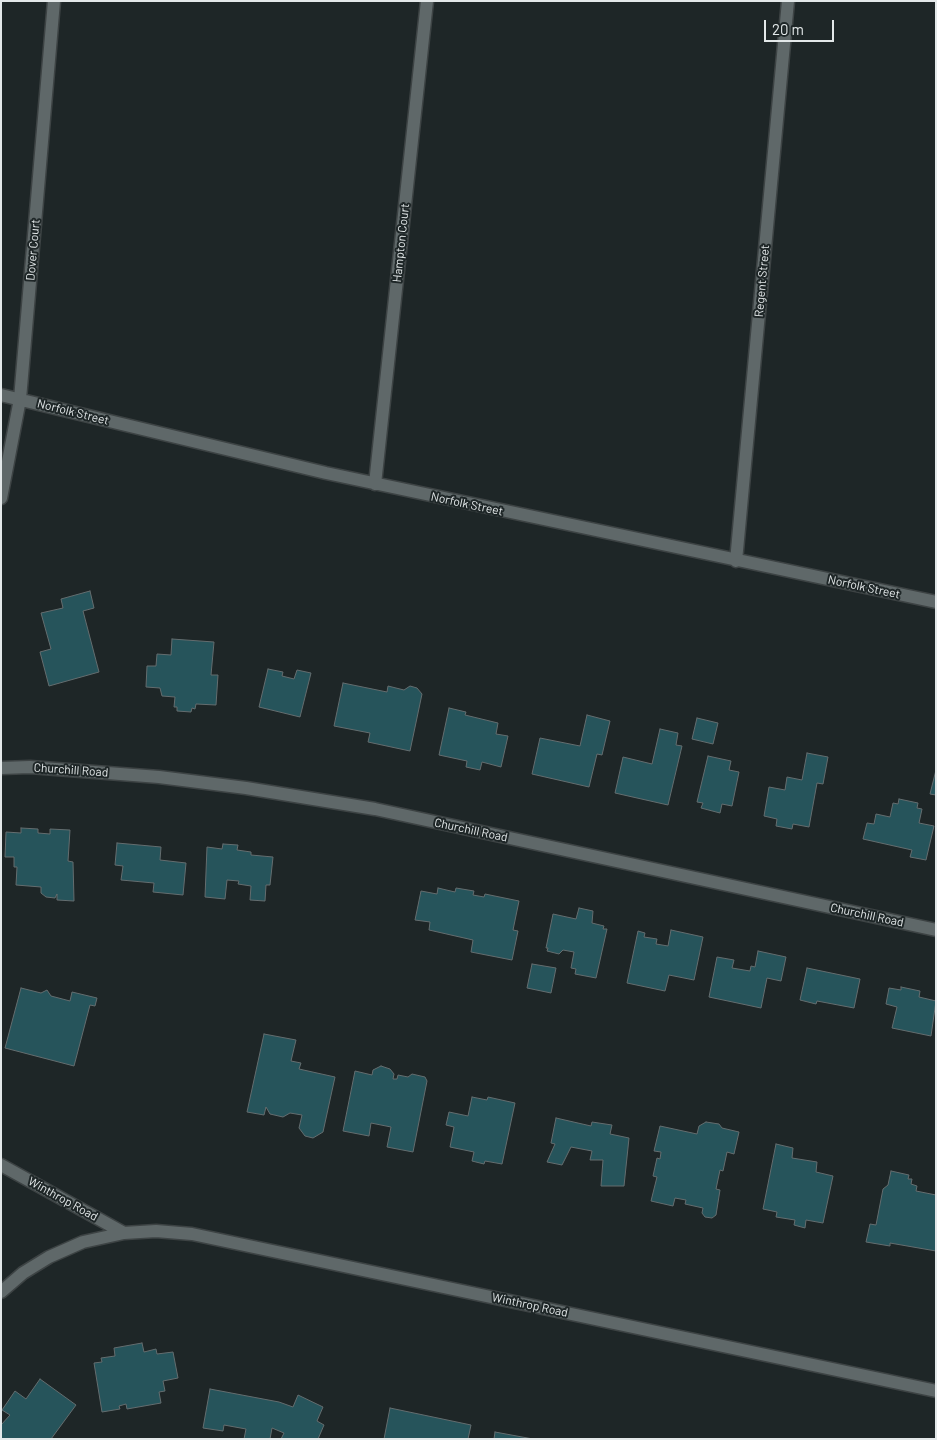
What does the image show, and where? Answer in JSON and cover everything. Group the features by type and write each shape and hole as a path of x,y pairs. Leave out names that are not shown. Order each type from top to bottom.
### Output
{"street":[{"name":"Dover Court","path":"1,498 20,399 54,1"},
{"name":"Hampton Court","path":"375,484 427,1"},
{"name":"Regent Street","path":"736,560 788,1"},
{"name":"Norfolk Street","path":"1,395 375,484 936,602"},
{"name":"Churchill Road","path":"1,768 30,767 159,777 246,788 365,808 936,930"},
{"name":"Winthrop Road","path":"1,1165 124,1233"},
{"name":"Winthrop Road","path":"1,1292 23,1273 49,1257 83,1242 124,1233 156,1231 192,1234 936,1391"}],"building":[{"path":"90,591 94,608 83,611 99,672 49,686 40,652 51,649 41,613 63,608 61,599"},
{"path":"172,639 214,642 211,675 218,675 216,705 196,704 195,709 192,708 191,712 177,711 177,707 174,707 175,697 162,696 160,688 146,687 147,666 156,666 157,654 171,655"},
{"path":"268,669 283,672 282,676 294,679 297,670 311,673 300,717 259,707"},
{"path":"343,683 387,692 388,686 404,690 410,686 417,688 422,694 410,751 368,742 370,733 334,726"},
{"path":"449,708 466,712 465,715 498,723 496,734 508,736 501,767 482,762 480,770 466,767 467,761 439,755"},
{"path":"587,715 610,721 602,755 597,754 589,787 532,774 540,738 580,746"},
{"path":"697,718 718,723 713,744 692,739"},
{"path":"660,729 678,733 676,745 682,746 668,805 615,793 623,757 652,764"},
{"path":"807,753 828,757 823,784 817,783 809,827 793,824 792,829 776,826 777,819 764,816 769,787 785,790 787,777 802,780"},
{"path":"708,756 731,761 729,770 739,772 732,806 722,804 720,813 701,808 703,803 697,802"},
{"path":"936,770 936,795 930,794"},
{"path":"899,799 918,803 917,808 922,809 919,823 934,826 926,860 910,857 912,850 863,839 867,823 874,824 876,814 890,817 893,803 898,804"},
{"path":"21,828 38,829 38,833 50,834 50,829 70,830 68,861 73,862 74,901 57,900 57,894 55,898 46,897 41,893 41,887 16,885 17,867 14,867 14,857 5,857 6,832 21,833"},
{"path":"117,843 161,847 160,860 186,863 183,895 153,892 154,883 121,880 123,866 115,865"},
{"path":"223,844 238,845 237,850 251,852 251,855 273,857 270,885 266,885 265,901 250,900 251,886 238,884 239,881 227,880 225,899 205,897 207,847 222,849"},
{"path":"438,888 455,892 456,888 474,891 473,895 484,897 485,894 519,901 513,930 518,931 512,960 471,952 473,940 429,930 430,922 415,920 421,891 437,894"},
{"path":"579,908 593,911 592,923 604,926 603,929 607,929 596,978 575,974 576,969 571,968 574,952 563,950 559,954 547,951 548,948 546,948 553,914 576,919"},
{"path":"671,930 703,937 694,980 669,975 665,991 627,983 638,931 645,933 644,937 657,939 656,944 668,946"},
{"path":"758,951 786,957 781,981 767,978 761,1008 709,997 717,957 734,960 732,968 750,971 751,966 755,967"},
{"path":"532,964 556,968 551,993 527,988"},
{"path":"807,968 860,979 854,1008 817,1001 816,1004 800,1000"},
{"path":"901,987 920,991 919,997 936,1001 931,1036 892,1028 897,1007 886,1004 889,988 901,990"},
{"path":"21,988 41,993 47,990 51,996 70,1001 72,992 97,998 95,1006 90,1005 74,1066 5,1048"},
{"path":"264,1034 296,1040 291,1061 301,1063 299,1069 335,1077 323,1132 313,1138 305,1136 299,1128 302,1115 290,1113 283,1117 270,1114 266,1107 264,1115 247,1112"},
{"path":"381,1066 390,1069 394,1074 393,1079 397,1079 398,1075 408,1077 412,1074 425,1077 427,1081 413,1152 387,1147 391,1127 371,1123 369,1136 343,1131 355,1071 372,1075 373,1070"},
{"path":"472,1097 487,1100 488,1097 515,1103 502,1164 485,1161 484,1164 472,1161 474,1152 450,1147 454,1127 446,1125 449,1112 468,1116"},
{"path":"556,1118 591,1126 592,1122 612,1125 610,1134 629,1138 624,1186 601,1186 603,1160 590,1160 592,1151 571,1147 562,1165 547,1162 555,1144 551,1143"},
{"path":"706,1122 719,1124 722,1128 739,1132 734,1154 727,1152 723,1171 720,1170 716,1189 720,1190 716,1215 712,1218 705,1217 702,1213 703,1208 685,1204 686,1200 675,1198 673,1206 651,1201 657,1177 653,1176 657,1158 660,1159 661,1152 654,1151 660,1126 697,1134 699,1126"},
{"path":"776,1144 793,1148 792,1158 817,1162 816,1172 833,1176 823,1223 806,1220 805,1228 794,1225 795,1220 776,1217 777,1212 763,1209"},
{"path":"891,1171 909,1175 908,1179 912,1179 911,1184 917,1186 916,1191 936,1195 936,1251 890,1243 890,1246 866,1242 870,1224 876,1225 883,1189 888,1185"},
{"path":"142,1343 144,1352 156,1349 157,1354 173,1352 178,1378 163,1381 165,1391 159,1392 161,1403 127,1409 126,1404 119,1406 120,1409 102,1412 94,1363 102,1362 101,1358 115,1356 114,1348"},
{"path":"40,1379 76,1405 51,1439 1,1439 1,1425 10,1415 2,1410 15,1391 26,1399"},
{"path":"210,1389 279,1402 293,1407 298,1395 323,1407 317,1421 324,1425 318,1439 281,1439 284,1433 272,1428 270,1439 244,1439 246,1429 224,1425 223,1431 203,1428"},
{"path":"390,1408 471,1425 468,1439 384,1439"},
{"path":"495,1432 533,1439 494,1439"}]}
